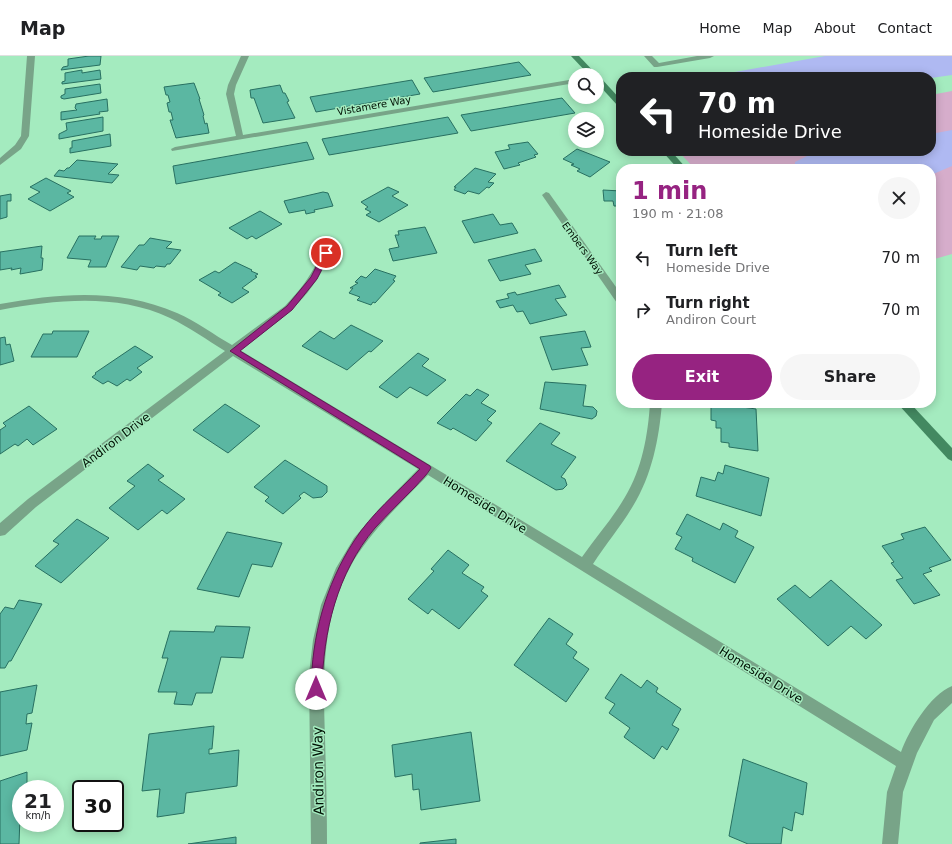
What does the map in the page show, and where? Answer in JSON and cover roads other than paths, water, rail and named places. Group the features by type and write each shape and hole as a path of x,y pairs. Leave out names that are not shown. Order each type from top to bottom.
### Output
{"street":[{"path":"0,162 18,147 25,136 31,56"},
{"path":"240,138 230,94 232,85 245,56"},
{"path":"575,56 586,68"},
{"path":"648,56 657,65 710,56"},
{"name":"Vistamere Way","path":"176,149 568,82"},
{"path":"604,86 616,99"},
{"path":"671,156 678,164"},
{"name":"Embers Way","path":"546,195 616,293"},
{"name":"Andiron Drive","path":"0,531 32,502 283,314 301,296 315,278 322,265 329,244"},
{"name":"Homeside Drive","path":"0,307 31,301 71,297 127,300 175,316 426,468 905,763"},
{"path":"584,566 622,513 640,480 652,438 655,408"},
{"path":"908,408 952,456"},
{"name":"Andiron Way","path":"319,844 316,674 323,622 340,576 358,544 372,526 426,468"},
{"path":"890,844 895,792 910,749 929,715 952,694"}],"water":[{"path":"825,56 952,56 952,75 936,77 936,72 735,72"},
{"path":"952,130 952,166 936,173 936,164 795,164 795,162 807,156 936,156 936,133"}]}
